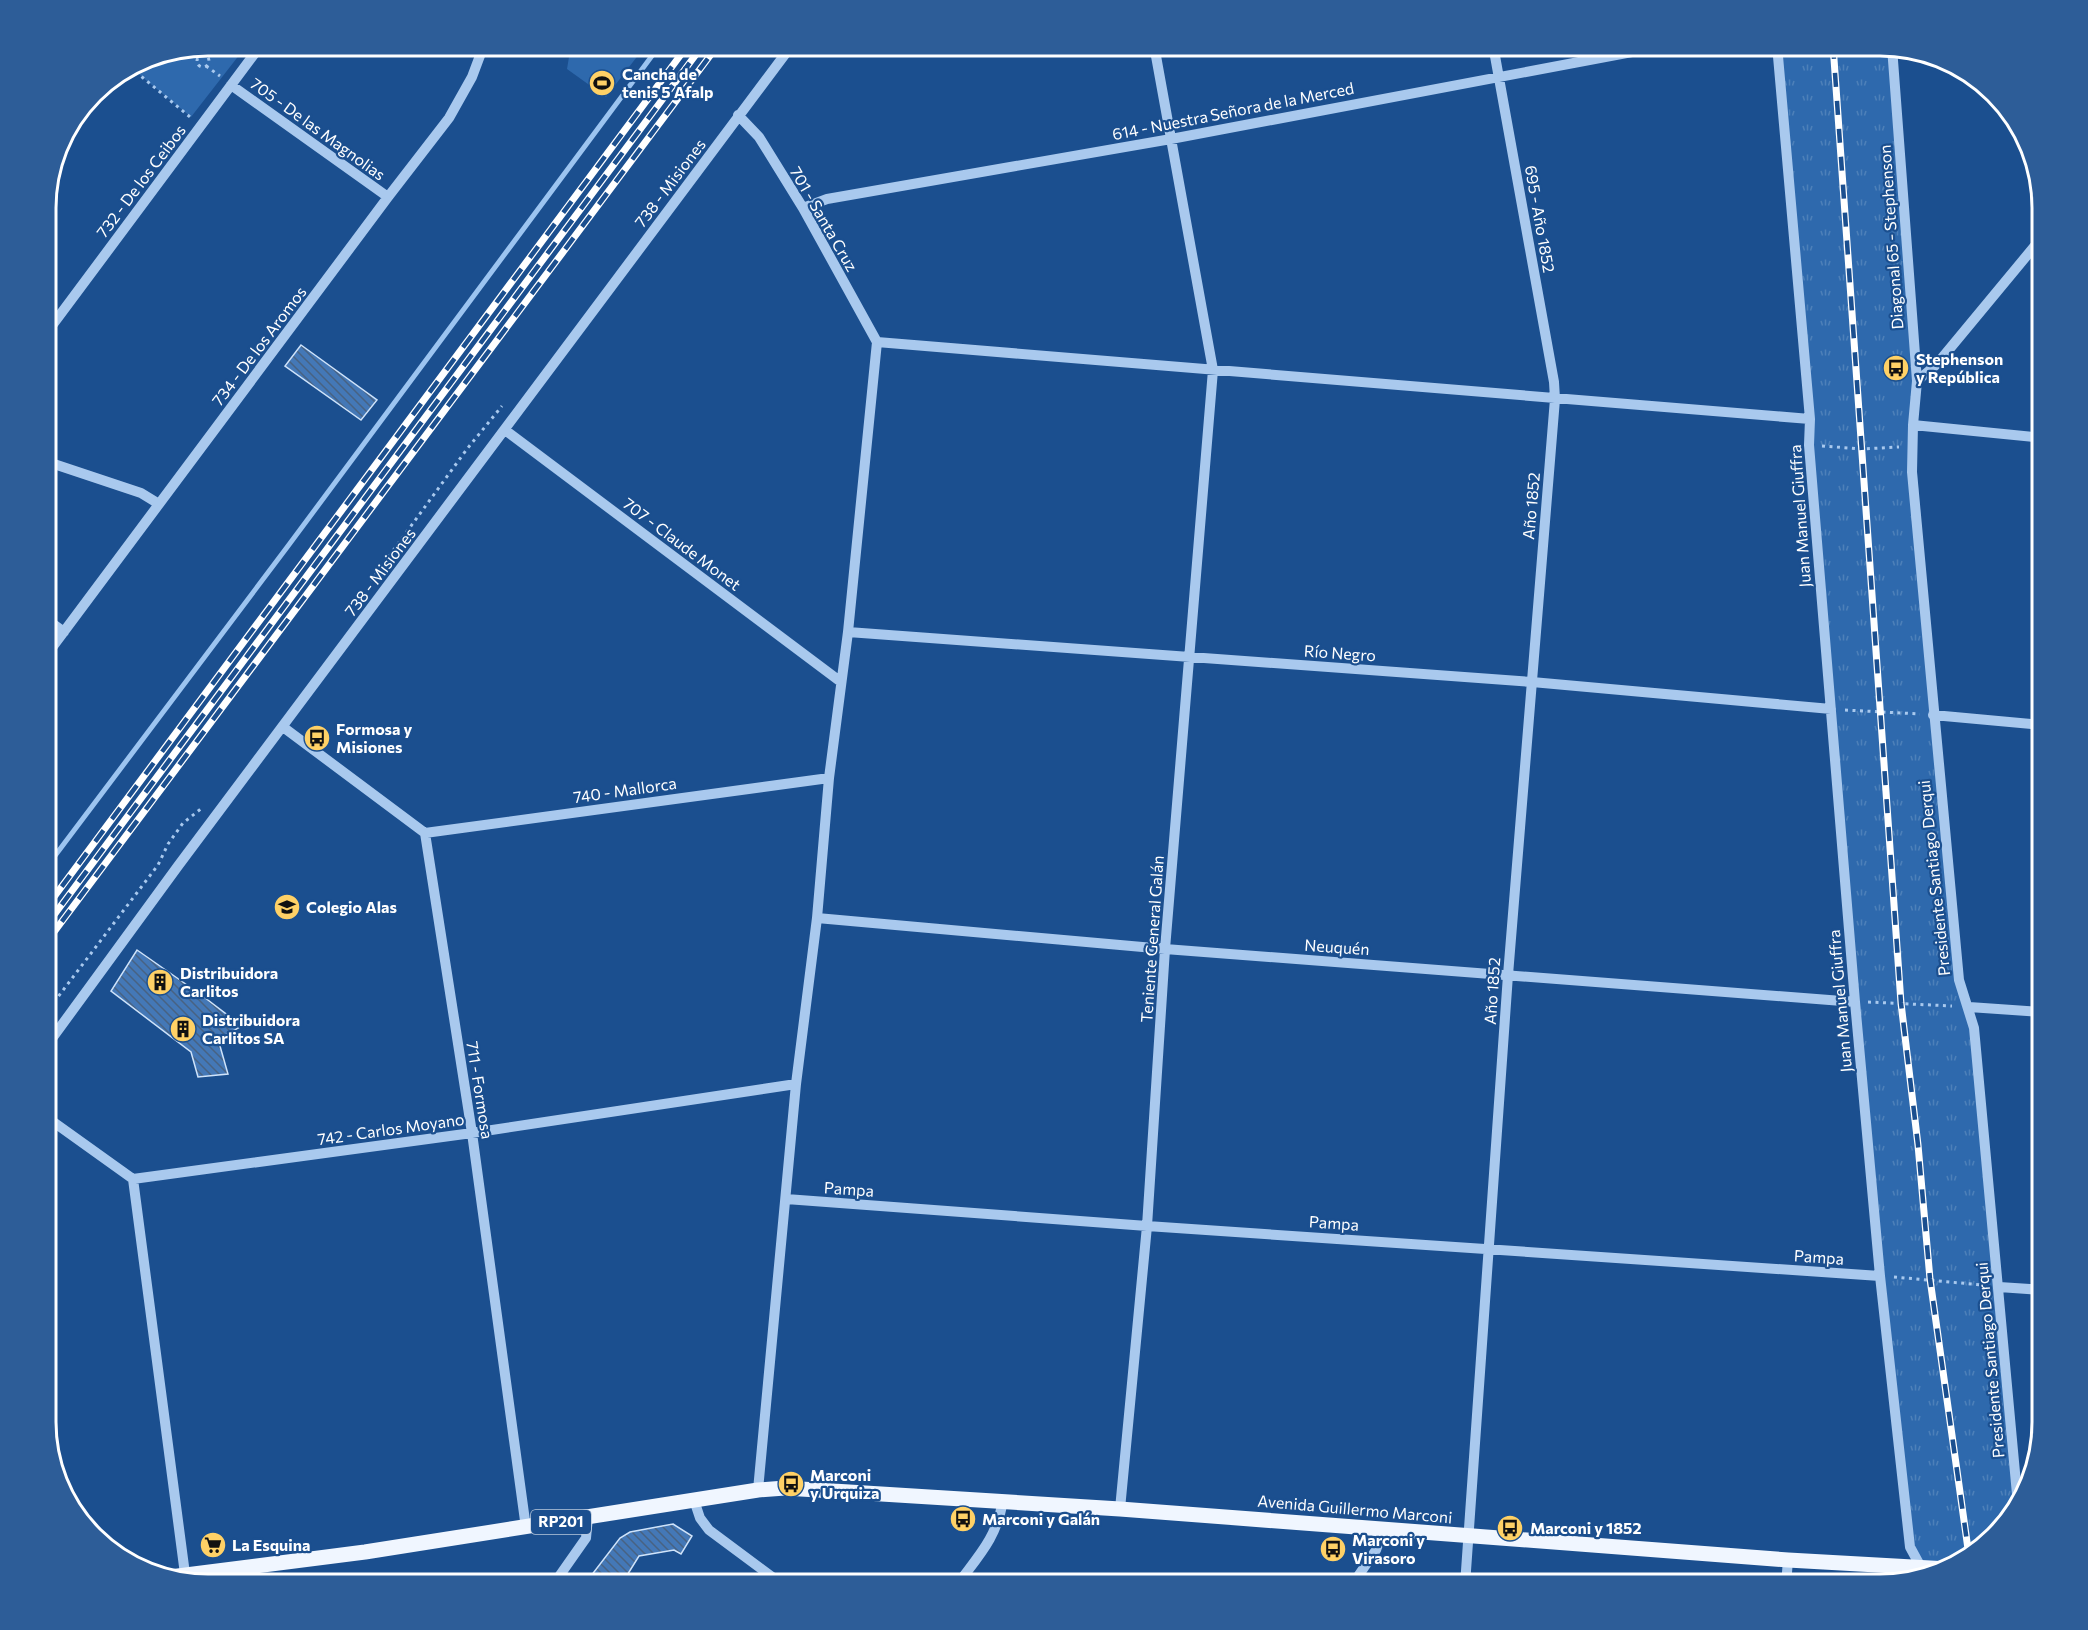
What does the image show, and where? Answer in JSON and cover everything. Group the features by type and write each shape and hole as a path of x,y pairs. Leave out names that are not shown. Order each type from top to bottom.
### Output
{"main road":[{"name":"Avenida Guillermo Marconi","path":"758,1490 785,1488 1120,1509 1911,1571"},
{"name":"RP201","path":"191,1573 365,1552 758,1490"}],"street":[{"name":"732 - De los Ceibos","path":"56,320 253,56"},
{"name":"734 - De los Aromos","path":"56,643 449,118 472,77 480,56"},
{"name":"738 - Misiones","path":"56,1033 178,866 784,56"},
{"name":"Teniente General Galán","path":"1120,1509 1147,1226 1165,949 1213,370 1156,56"},
{"name":"695 - Año 1852","path":"1495,56 1554,382 1555,399"},
{"name":"614 - Nuestra Señora de la Merced","path":"803,208 828,199 1171,139 1611,56"},
{"path":"758,1490 796,1084 817,918 829,778 848,632 878,342 1810,419 1778,56"},
{"name":"Diagonal 65 - Stephenson","path":"1893,57 1917,381 1912,425"},
{"name":"705 - De las Magnolias","path":"231,84 388,197"},
{"name":"701 - Santa Cruz","path":"738,115 759,137 803,208 878,342"},
{"path":"1917,381 1937,364 2032,249"},
{"name":"Año 1852","path":"1467,1574 1508,975 1555,399"},
{"name":"Juan Manuel Giuffra","path":"1810,419 1809,445 1880,1276 1910,1547 1922,1568"},
{"path":"1912,425 2032,437"},
{"name":"Presidente Santiago Derqui","path":"1912,425 1912,472 1959,980 1974,1028 2017,1490"},
{"name":"707 - Claude Monet","path":"505,430 841,682"},
{"path":"56,465 141,493 159,504"},
{"path":"56,626 64,632"},
{"name":"Río Negro","path":"848,632 1532,682 1831,709"},
{"path":"1933,715 2032,724"},
{"path":"283,727 425,833"},
{"name":"740 - Mallorca","path":"425,833 829,778"},
{"name":"711 - Formosa","path":"425,833 472,1133 526,1528"},
{"name":"Neuquén","path":"817,918 1165,949 1855,1002"},
{"path":"1969,1007 2032,1011"},
{"name":"742 - Carlos Moyano","path":"133,1179 472,1133 796,1084"},
{"path":"56,1124 133,1179 185,1573"},
{"name":"Pampa","path":"786,1199 1880,1276"},
{"path":"1999,1287 2032,1289"},
{"path":"694,1500 700,1518 709,1530 768,1574"},
{"path":"965,1574 993,1537 1003,1502"},
{"path":"561,1574 586,1538 588,1517"},
{"path":"1360,1574 1376,1550 1383,1530"},
{"path":"1787,1574 1788,1560"},
{"path":"228,1570 233,1574"}],"path":[{"path":"199,56 196,59 198,66 202,67 208,65 207,56"},
{"path":"136,73 200,126"},
{"path":"1809,445 1862,449 1913,447"},
{"path":"1831,709 1933,715"},
{"path":"1855,1002 1969,1007"},
{"path":"1880,1276 1999,1287"}],"green space":[{"path":"238,56 191,117 137,73 168,61 188,57"},
{"name":"Cancha de tenis 5 Afalp","path":"569,56 638,56 606,97 567,69"},
{"path":"1778,56 1893,57 1917,381 1913,425 1959,980 1969,1007 2017,1490 2001,1515 1973,1543 1948,1559 1921,1569 1913,1555 1880,1276"}],"building":[{"path":"301,345 377,400 361,420 285,366"},
{"path":"137,950 242,1026 218,1039 228,1074 198,1077 191,1052 111,991"},
{"path":"673,1524 692,1536 681,1554 674,1550 639,1556 628,1574 592,1574 620,1538 630,1532"}],"waterway":[{"path":"56,854 652,56"}],"railway":[{"path":"56,894 680,56"},
{"path":"56,912 695,56"},
{"path":"56,929 710,56"},
{"path":"1834,56 1901,1003 1918,1145 1930,1279 1968,1547"}],"place":[{"name":"Cancha de tenis 5 Afalp","path":"602,83"},
{"name":"Stephenson y República","path":"1896,368"},
{"name":"Formosa y Misiones","path":"317,738"},
{"name":"Colegio Alas","path":"287,907"},
{"name":"Distribuidora Carlitos","path":"160,982"},
{"name":"Distribuidora Carlitos SA","path":"183,1029"},
{"name":"Marconi y Urquiza","path":"791,1484"},
{"name":"Marconi y Galán","path":"963,1519"},
{"name":"Marconi y 1852","path":"1510,1528"},
{"name":"La Esquina","path":"213,1545"},
{"name":"Marconi y Virasoro","path":"1333,1549"}]}
